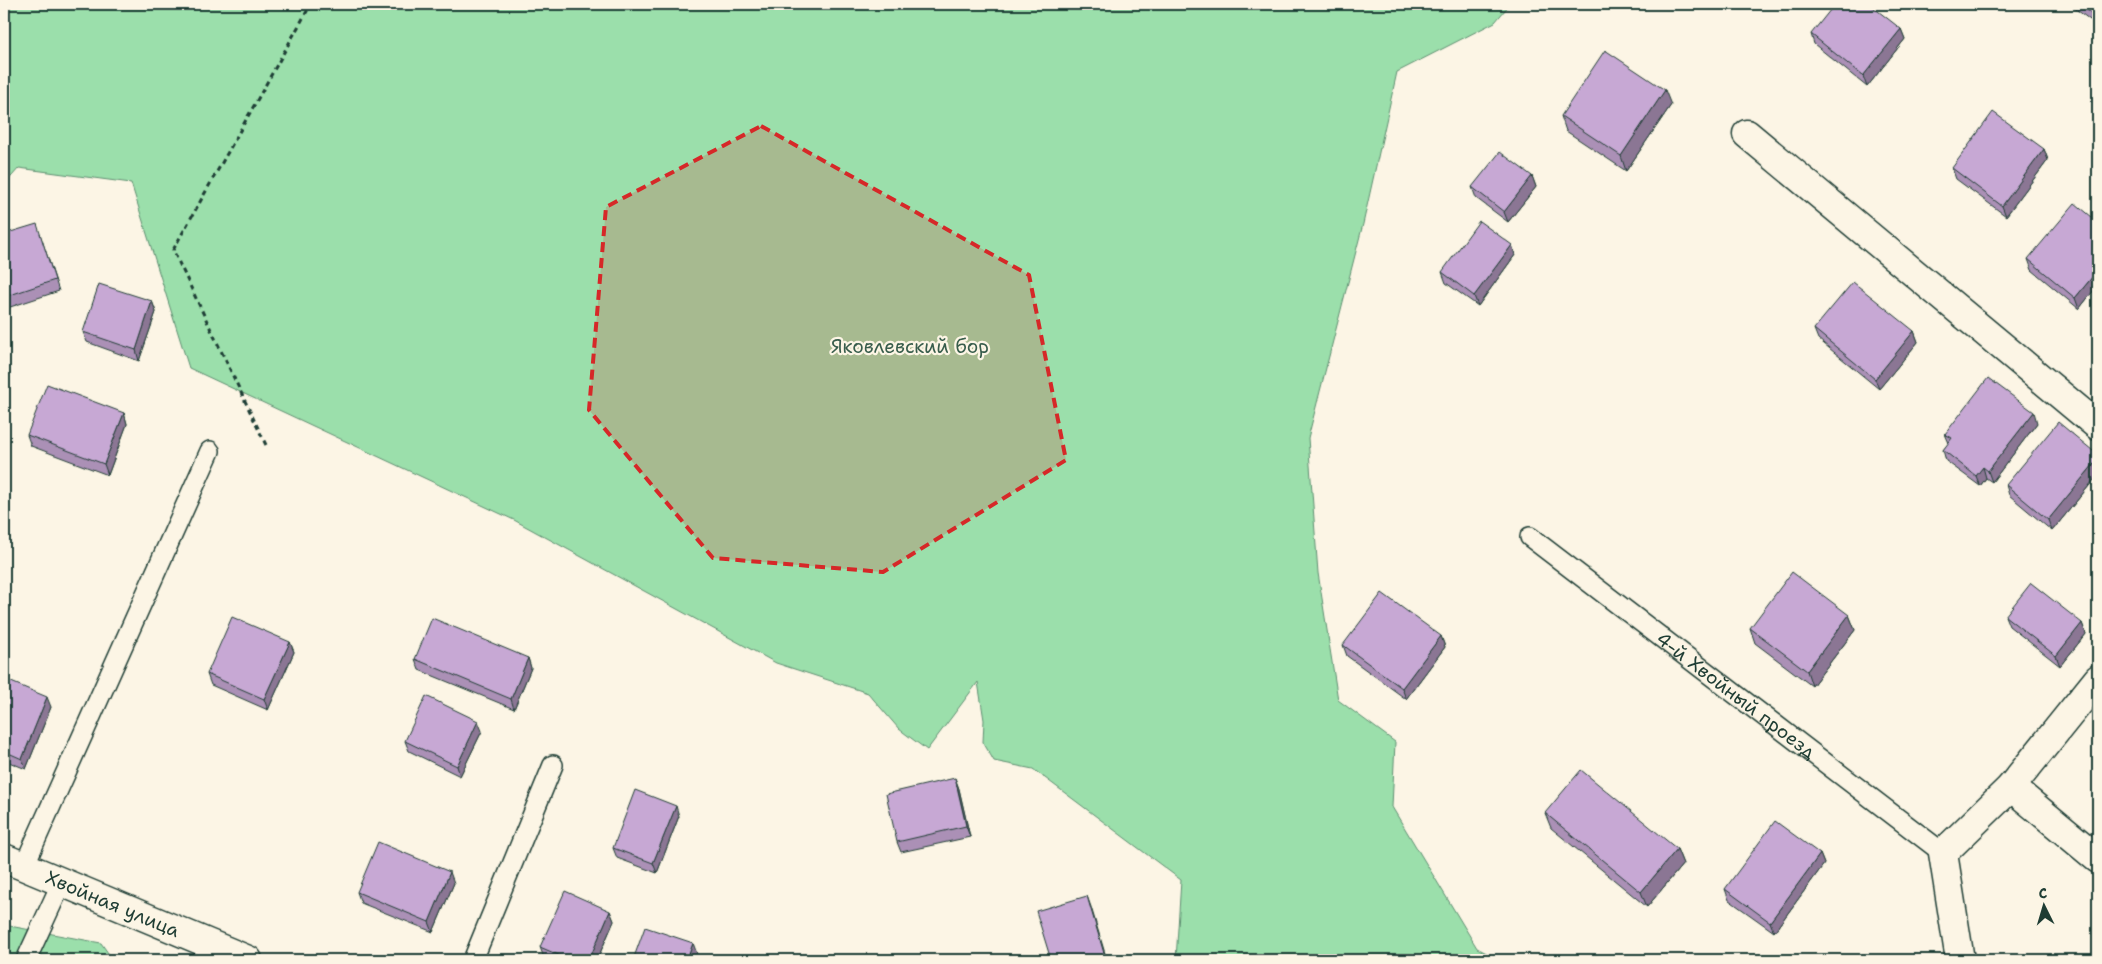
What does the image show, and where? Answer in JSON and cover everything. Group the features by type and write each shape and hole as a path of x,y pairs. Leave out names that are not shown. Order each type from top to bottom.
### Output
{"street":[{"path":"1747,134 2098,426"},
{"path":"1960,960 1943,853 2011,787 2098,679"},
{"path":"2011,787 2098,859"},
{"name":"Хвойная улица","path":"14,862 248,960"}],"lane":[{"path":"14,862 210,451"},
{"name":"4-й Хвойный проезд","path":"1530,537 1943,853"},
{"path":"472,960 553,765"},
{"path":"26,960 62,882"}],"path":[{"path":"266,445 173,250 311,4"}],"highlighted area":[{"path":"761,126 1029,275 1066,460 883,572 713,558 589,410 606,207"}],"green space":[{"name":"Яковлевский бор","path":"4,4 1510,4 1495,22 1397,72 1363,224 1308,438 1318,573 1338,700 1395,742 1392,807 1477,948 1500,960 1176,960 1181,880 1033,769 994,761 983,742 984,720 978,682 927,750 899,729 868,693 776,663 514,520 189,368 131,183 19,168 4,185"},
{"path":"4,925 101,943 113,960 4,960"}],"building":[{"path":"1835,4 1869,4 1901,29 1863,76 1811,34"},
{"path":"2079,4 2098,4 2098,18"},
{"path":"1605,50 1665,90 1621,156 1561,116"},
{"path":"1993,112 2044,149 2002,206 1952,168"},
{"path":"1500,152 1532,176 1504,212 1472,187"},
{"path":"2075,203 2098,222 2098,270 2075,298 2028,259"},
{"path":"1479,221 1512,245 1474,296 1442,272"},
{"path":"37,224 55,280 4,297 4,234"},
{"path":"1853,282 1914,331 1875,379 1814,329"},
{"path":"99,284 152,301 136,350 83,332"},
{"path":"1988,378 2034,412 1988,471 1983,467 1976,476 1943,450 1952,438 1945,434"},
{"path":"47,384 124,413 104,464 27,435"},
{"path":"2058,422 2098,455 2098,459 2048,520 2006,485"},
{"path":"1792,572 1849,615 1807,671 1750,628"},
{"path":"2031,583 2082,623 2056,656 2005,616"},
{"path":"1382,593 1441,636 1402,688 1343,645"},
{"path":"232,617 290,642 264,699 207,674"},
{"path":"432,618 528,658 511,699 415,659"},
{"path":"4,679 47,697 22,759 4,751"},
{"path":"426,696 478,721 457,766 405,741"},
{"path":"1581,770 1677,849 1641,892 1545,813"},
{"path":"955,778 966,826 897,842 886,794"},
{"path":"635,790 676,806 653,863 613,848"},
{"path":"1775,821 1820,854 1770,922 1725,889"},
{"path":"378,842 450,872 429,922 357,892"},
{"path":"565,891 610,911 589,960 570,960 540,947"},
{"path":"1087,896 1106,960 1051,960 1036,911"},
{"path":"645,927 693,943 687,960 633,960"}]}
